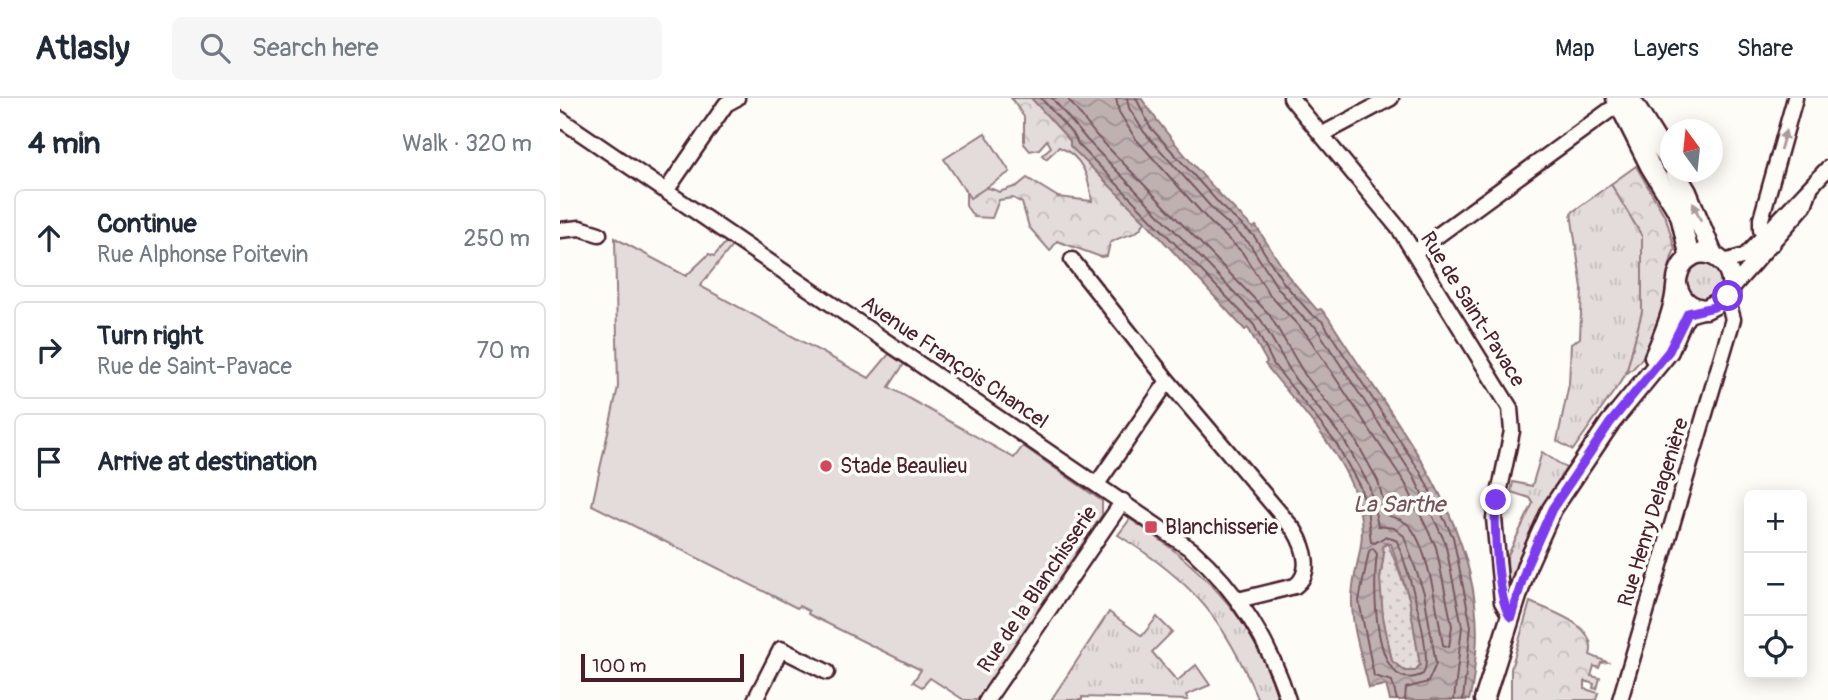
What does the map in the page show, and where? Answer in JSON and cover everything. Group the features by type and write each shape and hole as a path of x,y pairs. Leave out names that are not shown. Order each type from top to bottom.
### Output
{"main road":[{"path":"1630,98 1660,146"},
{"path":"1613,104 1680,215 1690,258"},
{"path":"1484,700 1527,565 1552,509 1577,468 1646,376 1669,351 1688,313 1718,301 1731,273 1718,258 1682,182"},
{"path":"1646,376 1668,320 1680,269 1690,258 1718,258"},
{"path":"1677,283 1684,300 1718,301"}],"street":[{"path":"666,191 726,104 737,98"},
{"name":"Rue de Saint-Pavace","path":"1291,98 1323,134 1415,252 1507,402 1512,416 1512,431 1494,509 1502,602 1511,617"},
{"path":"1323,134 1391,98"},
{"path":"1769,239 1761,230 1761,219 1795,98"},
{"path":"1415,252 1613,104"},
{"name":"Avenue François Chancel","path":"560,119 1192,550 1215,570 1238,600 1263,641 1288,700"},
{"path":"1718,301 1769,239 1804,206 1810,188 1827,172"},
{"path":"560,230 580,228 599,234"},
{"path":"1718,258 1745,256 1769,239"},
{"path":"1072,260 1168,381 1296,531 1303,544 1306,574 1295,586 1238,600"},
{"name":"Rue Henry Delagenière","path":"1620,700 1727,337 1725,319 1718,301"},
{"path":"1097,484 1168,381"},
{"name":"Rue de la Blanchisserie","path":"987,700 1122,501"},
{"path":"755,700 781,649 827,672"}],"green space":[{"path":"1011,98 1053,98 1149,213 1136,232 1110,243 1107,256 1101,257 1057,241 1050,251 1029,227 1022,203 1013,198 999,200 992,218 974,217 966,206 966,193 970,191 986,188 999,192 1017,186 1027,178 1058,197 1092,201 1087,176 1074,156 1059,147 1046,159 1042,155 1051,147 1047,140 1039,149 1030,151 1024,144 1024,117"},
{"path":"985,133 1010,172 970,198 944,159"},
{"path":"1636,166 1666,218 1675,249 1669,269 1666,303 1661,322 1640,361 1626,374 1642,312 1642,236 1611,184"},
{"path":"1611,184 1642,236 1642,312 1626,374 1573,450 1557,441 1569,384 1571,344 1580,338 1582,288 1571,213"},
{"name":"Stade Beaulieu","path":"615,238 686,276 709,254 714,256 726,242 732,246 700,286 869,378 889,354 904,364 889,387 1014,458 1023,446 1102,501 1102,515 978,700 964,700 930,678 922,687 913,682 921,670 808,614 809,611 799,606 797,608 592,505 618,387"},
{"path":"1706,261 1721,269 1723,292 1707,303 1689,297 1683,279 1694,263"},
{"path":"1542,452 1566,468 1537,520 1509,596 1507,557 1533,503 1530,498 1511,492 1513,482 1532,486"},
{"path":"1130,519 1201,574 1240,619 1268,671 1278,700 1258,700 1233,647 1203,604 1166,569 1118,535"},
{"path":"1388,543 1409,598 1420,665 1415,671 1405,671 1392,662 1380,590 1382,547"},
{"path":"1530,602 1580,627 1591,644 1590,655 1607,662 1601,663 1599,668 1594,666 1591,676 1600,678 1597,689 1593,688 1594,684 1585,681 1585,689 1598,693 1596,700 1511,700 1511,669"},
{"path":"1109,612 1142,636 1157,617 1172,632 1152,652 1177,681 1196,665 1210,685 1186,695 1188,700 1082,697 1082,700 1051,700"}],"water":[{"name":"La Sarthe","path":"1031,98 1141,98 1179,149 1253,228 1256,226 1288,276 1317,310 1321,309 1328,317 1430,476 1451,518 1467,561 1475,606 1476,653 1469,700 1390,700 1386,685 1369,688 1352,609 1353,586 1361,544 1361,521 1353,488 1343,468 1318,430 1265,364 1267,362 1248,328 1245,330 1147,223 1070,146 1070,141","holes":["1386,543 1391,544 1409,598 1420,665 1415,671 1405,671 1392,661 1383,617 1380,579 1384,553 1382,547"]}],"place":[{"name":"Stade Beaulieu","path":"826,466"},
{"name":"Blanchisserie","path":"1151,527"}],"route":[{"path":"1496,500 1495,530 1500,559 1502,602 1505,612 1511,617 1527,565 1552,509 1577,468 1646,376 1669,351 1688,313 1714,307 1728,296"}]}
